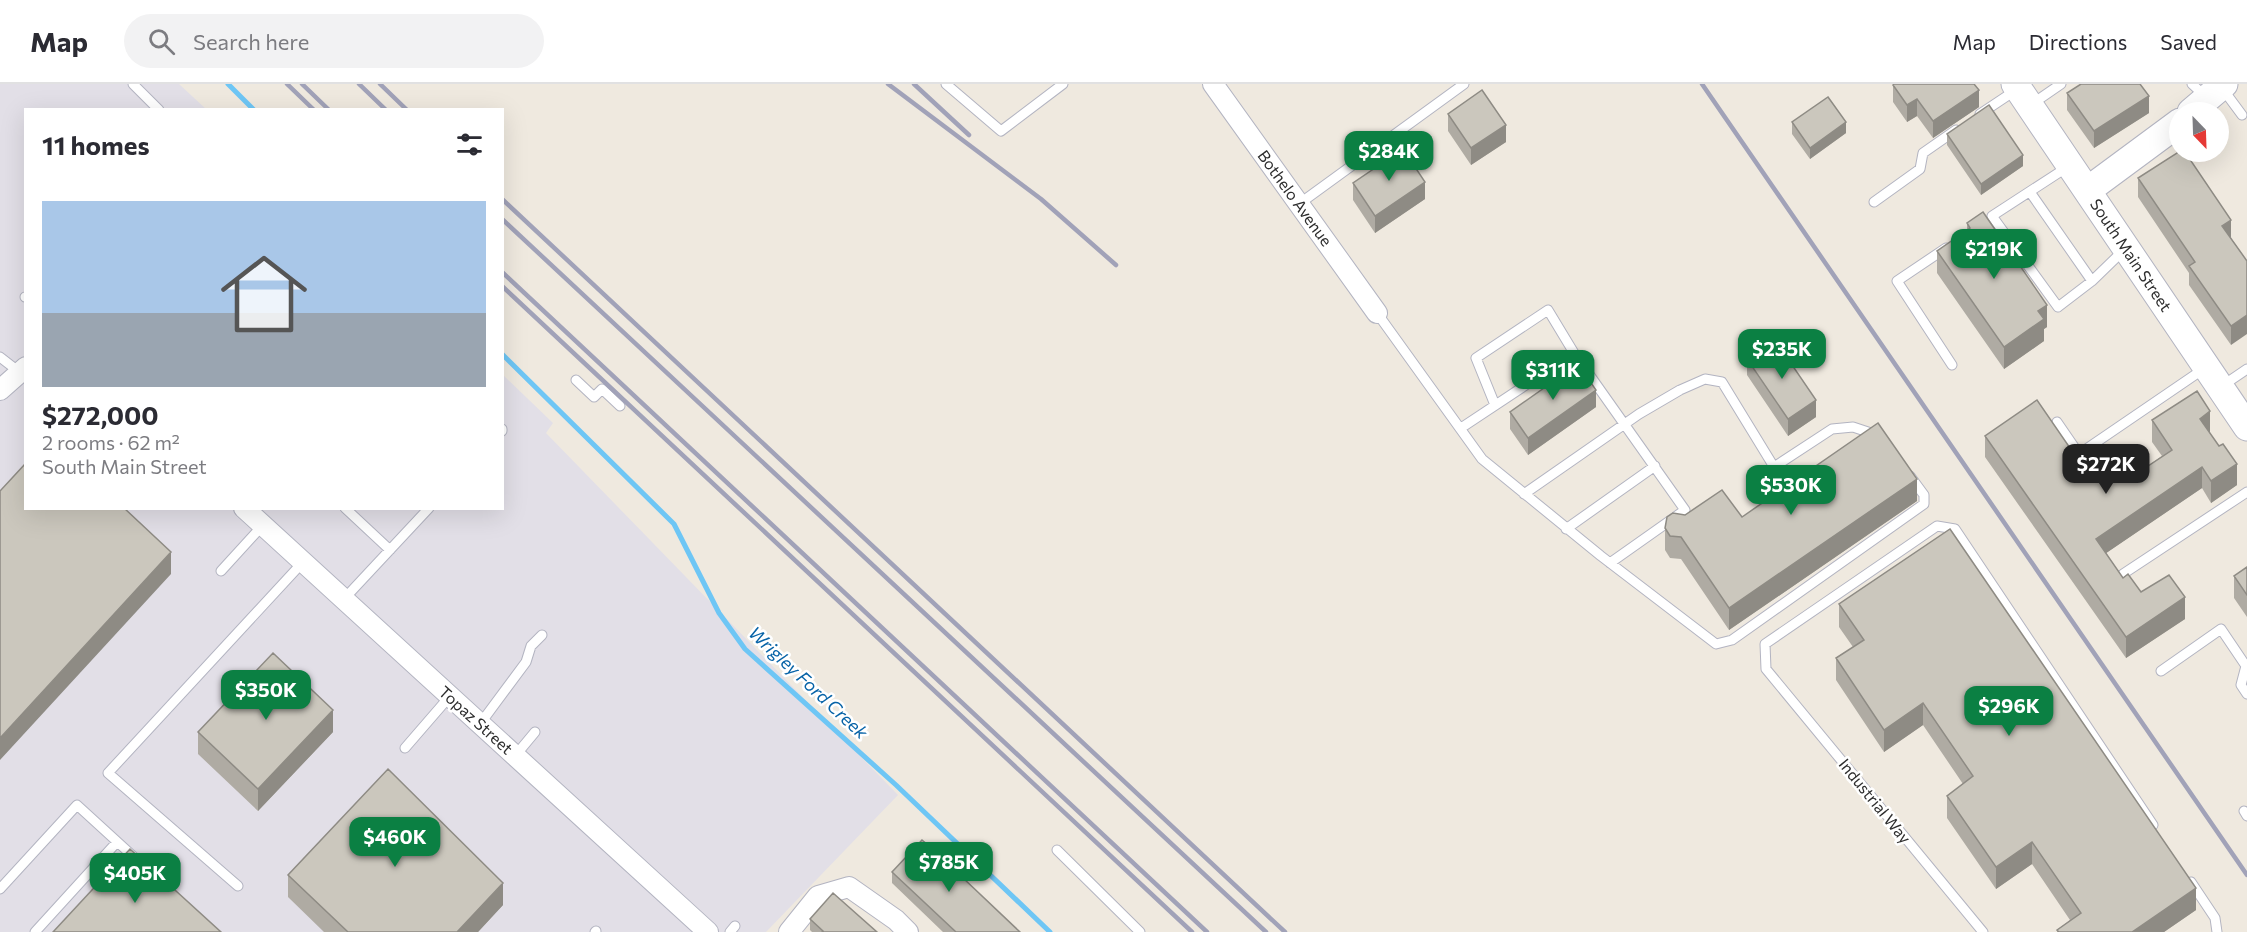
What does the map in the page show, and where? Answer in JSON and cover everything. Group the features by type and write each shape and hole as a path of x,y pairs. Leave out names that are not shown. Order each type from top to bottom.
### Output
{"main road":[{"name":"South Main Street","path":"2021,93 2213,377 2245,420"},
{"path":"2088,190 2169,130"}],"street":[{"name":"Bothelo Avenue","path":"1213,84 1377,313"},
{"path":"0,390 22,369"},
{"name":"Topaz Street","path":"246,510 708,932"},
{"path":"789,932 818,896 849,887 896,920 908,932"}],"lane":[{"path":"133,84 157,108"},
{"path":"946,84 1001,131 1063,84"},
{"path":"1299,204 1464,84"},
{"path":"1971,121 2021,93 2061,84"},
{"path":"2207,93 2242,115"},
{"path":"1874,202 1920,169 1923,153 1961,127"},
{"path":"1983,223 2071,165"},
{"path":"2030,192 2092,281"},
{"path":"1992,216 2058,307 2092,281 2126,248"},
{"path":"1952,365 1897,281 1954,242"},
{"path":"1495,405 1476,358 1548,310 1574,353 1685,510 1610,563"},
{"path":"1377,313 1482,459 1566,529 1716,644 1732,640 1924,504 1924,495 1906,470"},
{"path":"1461,428 1574,353"},
{"path":"0,357 22,369"},
{"path":"2079,454 2213,377 2247,369"},
{"path":"1524,494 1625,424 1680,390 1705,379 1722,382 1774,467 1832,429 1853,427 1881,437 1887,445"},
{"path":"576,380 594,397 602,389 620,406"},
{"path":"2057,422 2093,473"},
{"path":"1566,529 1654,466"},
{"path":"2123,574 2247,492"},
{"path":"347,510 390,550"},
{"path":"344,599 427,510"},
{"path":"221,571 263,525"},
{"name":"Industrial Way","path":"1983,932 1766,669 1766,644 1937,526 1955,529 2162,838"},
{"path":"238,886 108,773 303,562"},
{"path":"2162,672 2222,629 2246,666 2241,685 2247,694"},
{"path":"480,724 526,662 531,645 542,635"},
{"path":"405,748 450,696"},
{"path":"515,756 535,732"},
{"path":"0,889 77,805 141,864"},
{"path":"35,932 117,842"},
{"path":"1057,850 1140,932"},
{"path":"2181,868 2215,918 2217,932"}],"shaded area":[{"path":"0,84 179,84 205,108 24,108 24,510 504,510 504,376 553,423 546,433 898,795 766,932 0,932"}],"building":[{"path":"1894,84 1974,84 1979,90 1933,121 1917,99 1907,105"},
{"path":"2081,84 2140,84 2149,96 2094,131 2067,93"},
{"path":"1482,90 1506,125 1471,148 1448,114"},
{"path":"1828,97 1846,122 1810,148 1792,122"},
{"path":"1989,105 2023,155 1981,184 1947,134"},
{"path":"1403,149 1425,182 1375,216 1353,183"},
{"path":"2169,158 2169,162 2192,162 2231,220 2222,226 2247,261 2247,315 2231,326 2189,266 2195,262 2138,178"},
{"path":"1983,212 2047,305 2038,311 2044,319 2004,347 1937,251 1970,228 1967,223"},
{"path":"1775,340 1816,400 1788,419 1747,359"},
{"path":"1578,364 1596,390 1528,438 1510,412"},
{"path":"2197,391 2210,411 2200,419 2219,446 2223,444 2237,464 2211,481 2202,467 2096,539 2123,578 2128,574 2141,592 2169,575 2185,597 2126,637 1985,436 2037,400 2083,467 2110,449 2130,478 2172,450 2152,420"},
{"path":"1878,423 1917,479 1729,608 1681,537 1670,536 1665,528 1667,517 1673,513 1685,515 1722,490 1742,517"},
{"path":"24,465 24,510 126,510 171,552 0,738 0,491"},
{"path":"1950,529 2196,888 2132,932 2059,932 2057,930 2081,913 2032,842 1996,867 1947,796 1973,776 1923,703 1884,730 1836,658 1864,640 1839,604"},
{"path":"2247,567 2247,595 2234,576"},
{"path":"273,653 333,710 258,789 198,732"},
{"path":"388,769 503,883 457,932 348,932 288,875"},
{"path":"922,840 964,875 962,877 1020,932 956,932 892,872"},
{"path":"130,849 221,932 53,932"},
{"path":"833,893 877,932 822,932 810,919"}],"waterway":[{"name":"Wrigley Ford Creek","path":"228,84 252,108"},
{"name":"Wrigley Ford Creek","path":"504,356 674,524 719,613 745,649 896,785 1050,932"}],"railway":[{"path":"287,84 312,108"},
{"path":"302,84 327,108"},
{"path":"359,84 384,108"},
{"path":"380,84 405,108"},
{"path":"888,84 1041,199 1116,265"},
{"path":"914,84 969,135"},
{"path":"1702,84 2247,875"},
{"path":"504,201 1285,932"},
{"path":"504,221 1266,932"},
{"path":"504,274 1207,932"},
{"path":"504,288 1192,932"}]}
